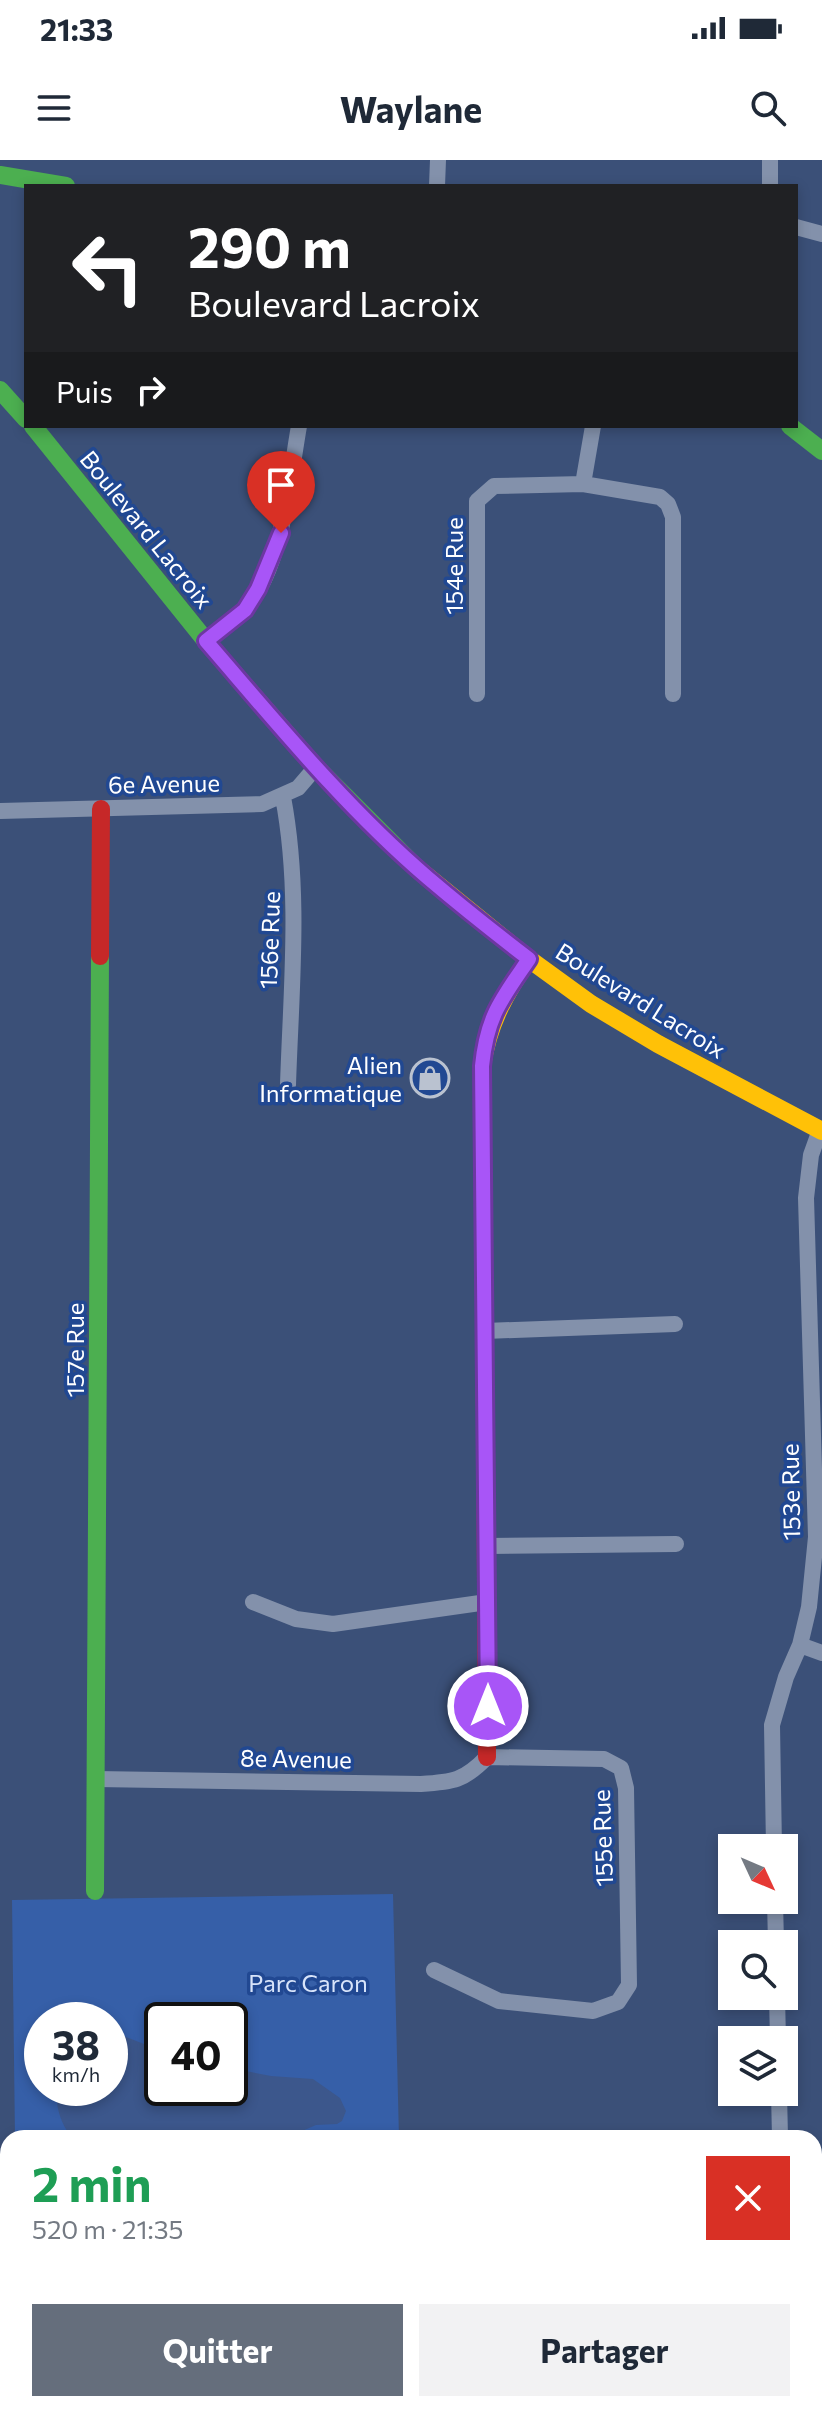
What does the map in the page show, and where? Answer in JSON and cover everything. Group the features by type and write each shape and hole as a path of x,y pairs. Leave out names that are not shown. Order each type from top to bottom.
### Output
{"street":[{"path":"437,184 438,160"},
{"path":"770,160 770,184"},
{"path":"0,175 54,184"},
{"path":"798,228 822,234"},
{"path":"0,390 24,417"},
{"name":"Boulevard Lacroix","path":"35,428 206,641 316,767 426,877 591,1004 821,1131"},
{"path":"206,641 245,610 269,565 281,533 299,428"},
{"path":"583,484 593,428"},
{"path":"793,428 822,451"},
{"name":"154e Rue","path":"477,694 477,501 494,486 583,484 660,497 668,504 673,517 673,694"},
{"name":"6e Avenue","path":"0,811 262,804 298,788 316,767"},
{"name":"156e Rue","path":"283,797 295,885 288,1085"},
{"name":"157e Rue","path":"95,1891 101,809"},
{"path":"487,1757 482,1066 485,1036 498,1004 529,959"},
{"name":"153e Rue","path":"774,1834 772,1725 786,1677 800,1645 809,1607 816,1537 806,1198 811,1155 821,1131"},
{"path":"485,1331 675,1324"},
{"path":"487,1546 676,1544"},
{"path":"253,1602 296,1619 333,1624 487,1602"},
{"path":"800,1645 822,1653"},
{"name":"8e Avenue","path":"96,1779 421,1784 464,1778 487,1757"},
{"name":"155e Rue","path":"434,1970 499,2001 593,2011 618,2002 629,1985 626,1788 621,1768 604,1759 487,1757"},
{"path":"779,2106 780,2130"}],"green space":[{"name":"Parc Caron","path":"393,1894 399,2130 15,2130 12,1900"}],"shaded area":[{"path":"128,2038 144,2044 144,2106 248,2106 248,2072 313,2079 340,2098 346,2111 342,2121 337,2124 316,2125 304,2130 66,2130 58,2106 128,2106"}],"traffic: fast":[{"path":"0,175 54,184"},
{"path":"0,390 24,417"},
{"path":"35,428 206,641 316,767 417,868"},
{"path":"793,428 822,451"},
{"path":"95,1891 100,956"}],"traffic: slow":[{"path":"417,868 529,959 591,1004 658,1044 822,1131"},
{"path":"485,1412 482,1066 488,1036 499,1010 529,959"}],"traffic: jam":[{"path":"100,956 101,809"},
{"path":"485,1412 487,1757"}],"place":[{"name":"Alien Informatique","path":"430,1078"}],"route":[{"path":"281,533 258,589 245,610 206,641 316,767 371,823 426,877 529,959 490,1019 482,1066 488,1706"}]}
